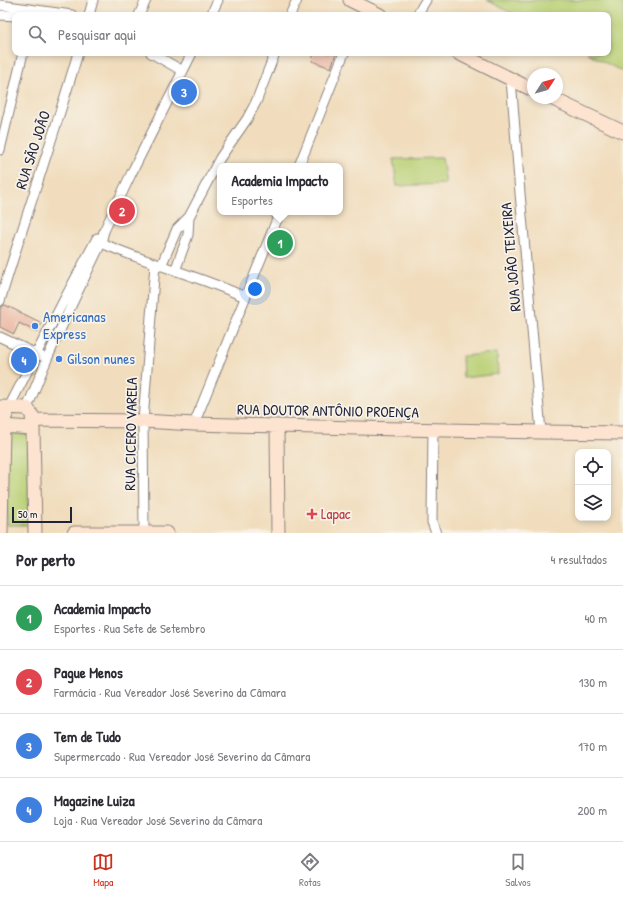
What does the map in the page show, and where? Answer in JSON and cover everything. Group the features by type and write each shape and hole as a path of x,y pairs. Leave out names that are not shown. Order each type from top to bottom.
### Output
{"main road":[{"path":"350,0 373,12"},
{"path":"464,56 527,87"},
{"path":"563,104 623,132"},
{"path":"1,533 2,426 5,408 27,408 32,415 35,533"},
{"name":"RUA DOUTOR ANTÔNIO PROENÇA","path":"2,426 143,421 277,426 541,432 623,432"},
{"path":"277,426 278,533"},
{"path":"74,533 167,533"}],"street":[{"path":"90,12 93,0"},
{"path":"140,12 146,0"},
{"path":"212,12 218,0"},
{"path":"291,12 297,0"},
{"path":"419,12 426,0"},
{"path":"0,5 32,12"},
{"path":"0,15 12,16"},
{"path":"0,150 22,56"},
{"name":"RUA SÃO JOÃO","path":"0,301 77,56"},
{"path":"156,56 183,71"},
{"path":"5,408 26,378 37,354 68,302 190,56"},
{"path":"217,163 247,119 256,102 274,56"},
{"path":"300,163 343,56"},
{"name":"RUA JOÃO TEIXEIRA","path":"511,79 541,432"},
{"path":"175,271 188,235 189,217 217,164"},
{"path":"194,424 279,215"},
{"name":"RUA CICERO VARELA","path":"144,533 143,421 158,265 177,229 189,217"},
{"path":"98,242 245,297"},
{"path":"27,408 68,302"},
{"path":"0,337 47,359"},
{"path":"428,533 432,522 433,429"},
{"path":"432,522 436,533"}],"green space":[{"path":"487,0 623,0 623,72 593,56 611,56 611,12 509,12"},
{"path":"442,158 446,184 397,186 393,159"},
{"path":"497,353 498,374 463,378 462,356"},
{"path":"6,433 28,434 29,525 7,525"}],"building":[{"path":"313,56 335,56 331,68 312,61"},
{"path":"5,305 42,323 37,332 19,323 14,334 0,327 0,309"}],"place":[{"name":"Tem de Tudo","path":"184,92"},
{"name":"Pague Menos","path":"122,211"},
{"name":"Academia Impacto","path":"280,243"},
{"name":"Americanas Express","path":"35,326"},
{"name":"Gilson nunes","path":"59,359"},
{"name":"Magazine Luiza","path":"24,360"},
{"name":"Lapac","path":"312,514"}]}
